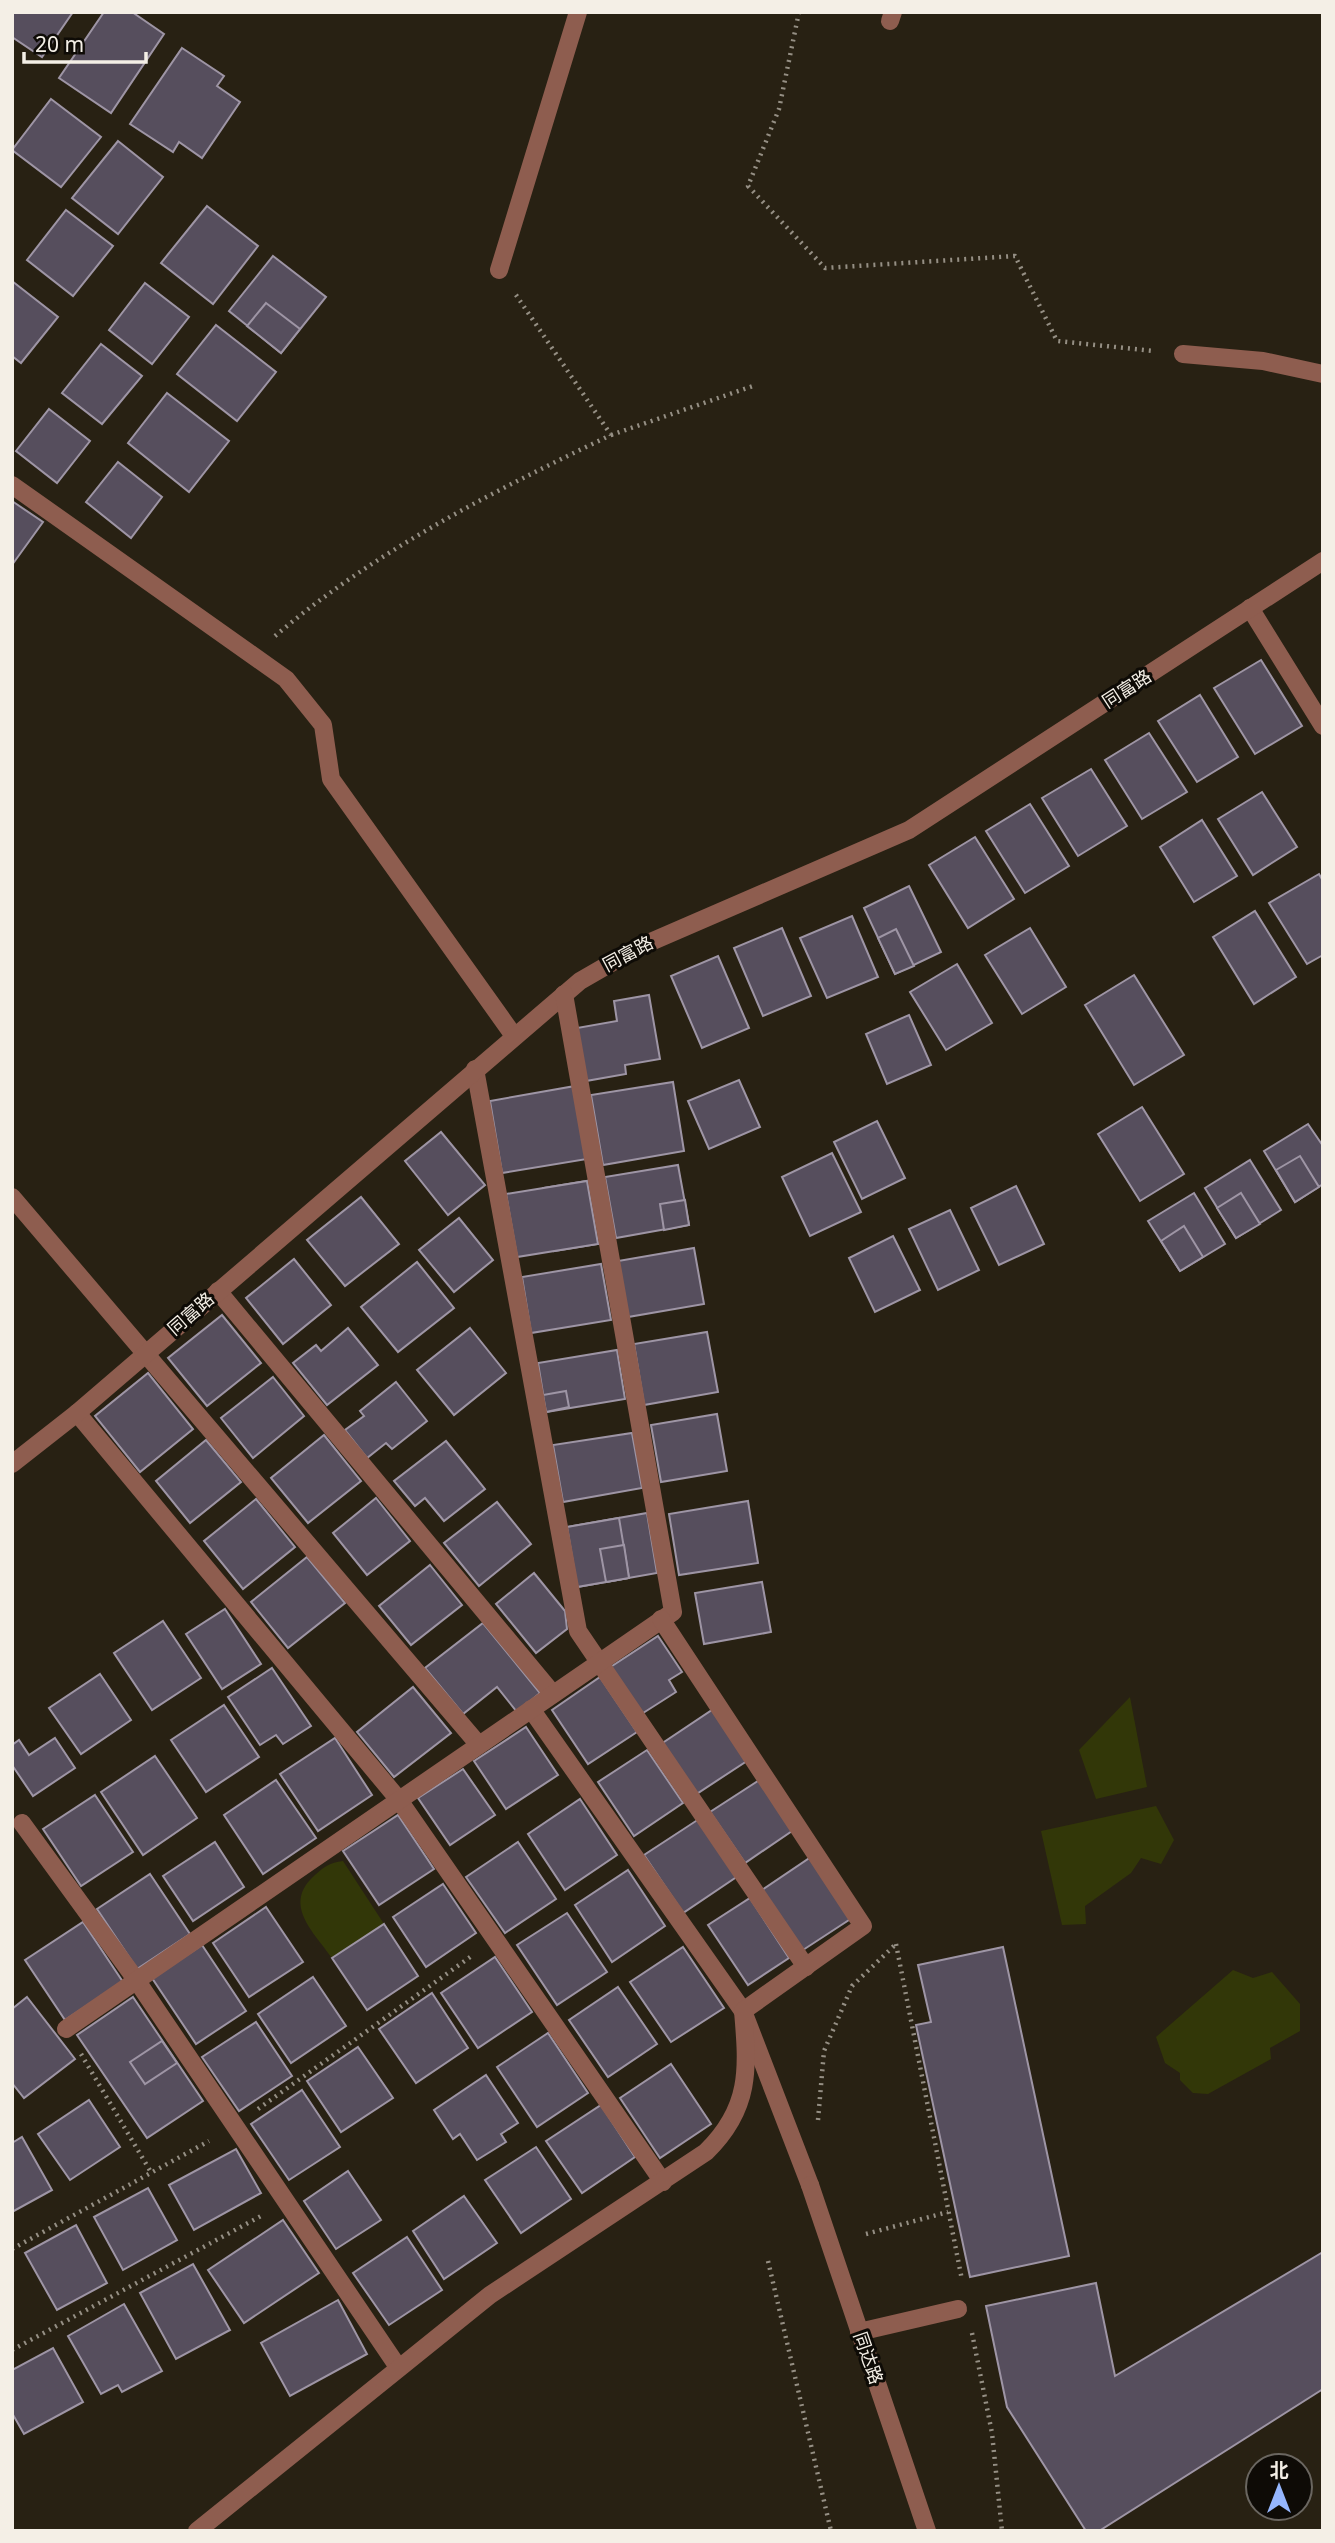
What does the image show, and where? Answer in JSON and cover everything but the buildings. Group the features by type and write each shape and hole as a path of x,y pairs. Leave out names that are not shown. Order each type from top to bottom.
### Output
{"street":[{"path":"499,270 578,12"},
{"path":"1183,354 1263,362 1323,374"},
{"path":"12,485 286,678 323,725 331,779 514,1036"},
{"name":"同富路","path":"12,1464 77,1413 580,981 639,947 909,830 1323,561"},
{"path":"1250,608 1323,726"},
{"path":"66,2029 673,1612 564,994"},
{"path":"475,1069 578,1631 806,1967"},
{"path":"12,1197 479,1745"},
{"path":"218,1291 553,1694"},
{"path":"77,1413 400,1800 663,2182"},
{"path":"197,2531 490,2295 706,2152 726,2132 746,2085 743,2011 863,1926 661,1619"},
{"name":"同达路","path":"531,1709 743,2011 810,2185 927,2531"},
{"path":"22,1823 137,1980 398,2367"},
{"path":"859,2332 958,2309"}],"path":[{"path":"799,12 779,110 748,186 825,268 1014,257 1057,341 1183,354"},
{"path":"499,270 611,435"},
{"path":"253,654 320,597 411,537 510,483 611,435 753,386"},
{"path":"12,2249 234,2127 496,1938"},
{"path":"818,2129 824,2051 833,2029 852,1986 896,1944 964,2290"},
{"path":"66,2029 152,2174"},
{"path":"12,2350 285,2203"},
{"path":"866,2234 948,2211"},
{"path":"768,2261 831,2531"},
{"path":"971,2329 992,2433 1002,2531"}],"green space":[{"path":"1130,1697 1147,1787 1096,1799 1079,1750"},
{"path":"1156,1806 1174,1840 1161,1864 1141,1858 1131,1873 1085,1906 1086,1924 1062,1925 1041,1831"},
{"path":"343,1861 384,1924 332,1958 304,1917 301,1896 305,1886 318,1872"},
{"path":"1233,1970 1253,1978 1272,1972 1300,2004 1300,2031 1270,2048 1271,2059 1208,2094 1193,2093 1180,2080 1180,2073 1165,2063 1156,2037"}]}
